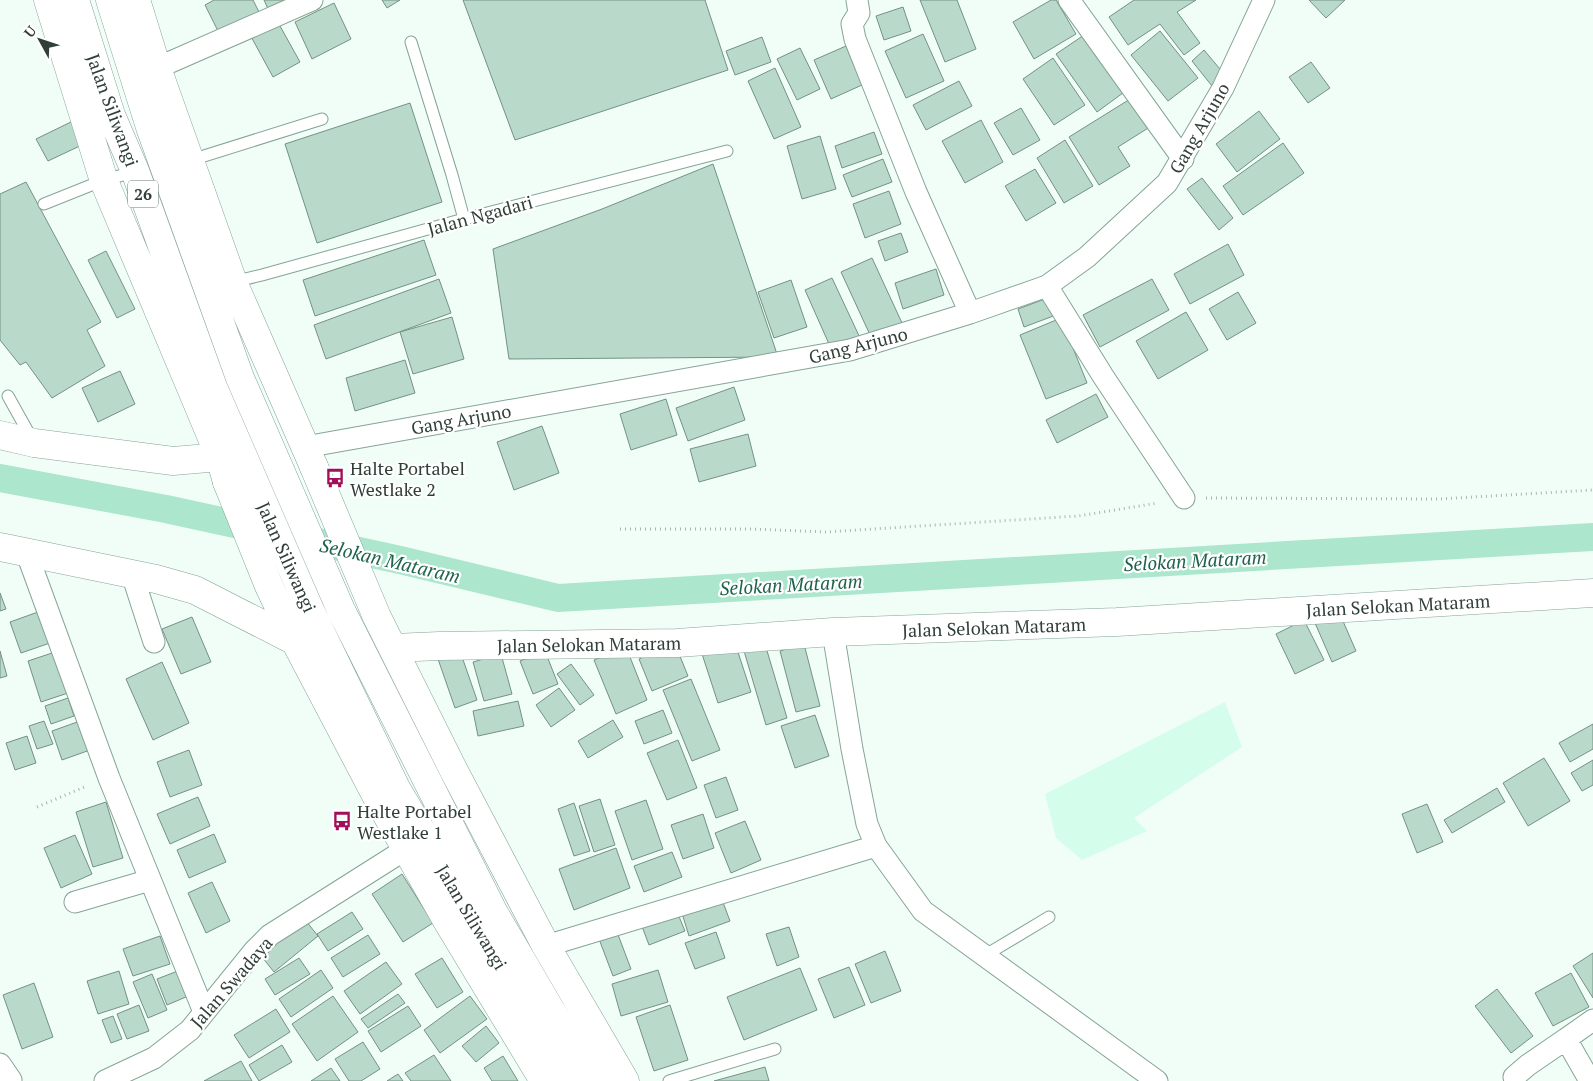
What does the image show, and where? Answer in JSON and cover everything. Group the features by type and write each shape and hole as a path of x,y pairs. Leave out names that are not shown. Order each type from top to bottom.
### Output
{"main road":[{"path":"48,0 85,126 104,181 224,469 269,586 294,641 406,849 544,1081"},
{"name":"Jalan Siliwangi","path":"75,0 111,115 135,171 213,387 310,610 396,788 572,1081"},
{"name":"Jalan Siliwangi","path":"110,0 150,127 240,378 341,610 494,913 549,1006 597,1081"},
{"path":"136,0 157,68 233,282 378,617 454,771 546,946 625,1081"},
{"path":"0,435 34,443 224,469"},
{"path":"13,549 132,574 195,590 294,641"},
{"name":"Jalan Selokan Mataram","path":"394,648 677,644 833,632 1118,622 1593,593"}],"street":[{"path":"157,68 312,0"},
{"path":"857,0 859,13 852,24 855,39 916,192 970,313"},
{"path":"1069,0 1182,159"},
{"name":"Gang Arjuno","path":"310,457 850,350 970,313 1047,286 1087,257 1167,183 1223,88 1264,0"},
{"path":"1047,286 1103,376 1184,498"},
{"path":"13,549 204,1012"},
{"path":"132,574 154,642"},
{"path":"833,632 867,824 876,846 924,911 1157,1081"},
{"path":"546,946 876,846"},
{"name":"Jalan Swadaya","path":"105,1081 154,1058 190,1030 254,951 270,935 406,849"},
{"path":"75,902 150,880"},
{"path":"1514,1077 1534,1060 1593,1020"},
{"path":"1566,1039 1590,1081"}],"lane":[{"path":"411,42 464,219"},
{"path":"165,168 322,119"},
{"name":"Jalan Ngadari","path":"233,282 464,219 727,151"},
{"path":"44,204 135,171"},
{"path":"8,396 34,443"},
{"path":"984,956 1050,917"},
{"path":"669,1081 776,1049"}],"path":[{"path":"620,529 826,532 1078,516 1184,498 1439,499 1593,490"},
{"path":"37,807 108,778"}],"shaded area":[{"path":"1225,702 1242,747 1134,818 1147,831 1082,860 1056,838 1045,794"}],"building":[{"path":"214,0 253,0 260,14 220,35 205,5"},
{"path":"264,0 293,0 269,11"},
{"path":"382,0 400,0 387,8"},
{"path":"463,0 705,0 728,70 515,140"},
{"path":"920,0 957,0 976,49 945,62"},
{"path":"1051,0 1056,0 1076,34 1034,59 1013,22"},
{"path":"1134,0 1196,0 1177,12 1200,43 1184,55 1160,24 1128,45 1109,17"},
{"path":"1309,0 1345,0 1326,18"},
{"path":"334,3 351,39 312,59 295,22"},
{"path":"903,7 911,31 884,40 876,16"},
{"path":"275,17 300,62 273,77 248,31"},
{"path":"1160,31 1198,78 1168,101 1131,55"},
{"path":"1087,33 1127,90 1097,112 1056,54"},
{"path":"923,34 944,81 906,98 885,51"},
{"path":"762,37 771,62 735,75 726,51"},
{"path":"846,46 862,85 831,99 814,60"},
{"path":"800,48 820,89 797,100 777,59"},
{"path":"1204,50 1225,75 1212,86 1192,61"},
{"path":"1053,58 1085,105 1054,125 1023,79"},
{"path":"1311,62 1330,88 1308,103 1289,77"},
{"path":"775,68 801,127 774,139 748,81"},
{"path":"959,81 972,106 926,130 913,105"},
{"path":"1135,96 1153,125 1118,147 1130,166 1099,185 1069,137"},
{"path":"410,103 442,202 317,243 285,144"},
{"path":"1021,108 1040,140 1013,155 994,123"},
{"path":"1259,111 1280,139 1237,172 1216,144"},
{"path":"981,120 1003,162 965,183 942,141"},
{"path":"73,121 84,144 48,161 36,139"},
{"path":"874,132 882,154 842,168 835,146"},
{"path":"820,136 836,189 802,199 787,146"},
{"path":"1065,140 1093,186 1064,203 1037,158"},
{"path":"1283,143 1304,173 1243,215 1223,186"},
{"path":"883,159 892,182 852,197 843,175"},
{"path":"713,164 778,357 509,359 493,249 602,209"},
{"path":"1035,169 1056,203 1026,221 1005,186"},
{"path":"1202,178 1233,218 1219,230 1187,189"},
{"path":"26,182 101,322 87,330 105,366 52,398 26,362 20,365 0,340 0,194"},
{"path":"889,191 901,224 865,238 853,204"},
{"path":"901,233 908,252 885,261 878,241"},
{"path":"424,240 436,275 315,316 303,280"},
{"path":"1228,244 1244,275 1190,304 1174,274"},
{"path":"106,251 135,309 117,318 88,260"},
{"path":"872,258 902,323 871,337 841,272"},
{"path":"936,269 944,295 903,309 895,283"},
{"path":"832,278 861,340 833,353 805,290"},
{"path":"439,279 451,313 326,359 314,325"},
{"path":"1152,279 1169,310 1100,347 1083,315"},
{"path":"791,280 807,327 774,338 758,292"},
{"path":"1238,292 1256,323 1227,340 1209,309"},
{"path":"1050,297 1056,315 1024,327 1018,309"},
{"path":"1186,312 1208,350 1158,379 1136,341"},
{"path":"452,317 464,359 413,374 400,332"},
{"path":"1061,318 1087,383 1046,399 1020,335"},
{"path":"405,360 415,393 355,411 346,378"},
{"path":"120,371 135,404 98,422 82,388"},
{"path":"734,387 745,420 688,441 676,408"},
{"path":"1096,394 1108,417 1057,443 1046,420"},
{"path":"666,399 677,435 631,450 620,414"},
{"path":"542,426 559,473 514,490 497,442"},
{"path":"748,434 756,466 699,482 690,449"},
{"path":"0,593 6,609 0,611"},
{"path":"38,612 50,643 21,653 10,622"},
{"path":"1339,612 1356,651 1332,662 1315,623"},
{"path":"192,617 211,662 181,674 162,629"},
{"path":"1304,620 1324,660 1295,674 1276,634"},
{"path":"735,643 751,692 718,703 702,654"},
{"path":"675,644 688,676 652,691 639,659"},
{"path":"765,644 787,718 766,725 744,651"},
{"path":"804,644 820,706 796,712 780,651"},
{"path":"626,647 647,700 616,714 594,660"},
{"path":"0,651 7,676 0,678"},
{"path":"58,651 71,692 41,702 28,661"},
{"path":"460,651 477,700 455,708 438,659"},
{"path":"545,651 558,684 533,694 520,661"},
{"path":"501,654 512,694 484,701 473,662"},
{"path":"162,662 189,723 153,740 126,679"},
{"path":"571,664 594,695 580,705 557,674"},
{"path":"691,679 720,750 692,761 663,690"},
{"path":"559,688 575,710 551,727 536,705"},
{"path":"68,698 74,716 51,724 45,706"},
{"path":"518,701 524,726 478,736 473,711"},
{"path":"663,710 672,733 644,744 635,721"},
{"path":"815,715 829,756 795,768 781,726"},
{"path":"613,720 623,737 588,758 578,741"},
{"path":"44,721 53,744 37,749 29,726"},
{"path":"80,721 90,750 62,760 52,731"},
{"path":"1593,724 1593,749 1570,762 1559,743"},
{"path":"27,736 36,763 15,770 6,743"},
{"path":"678,740 697,788 667,800 647,753"},
{"path":"189,750 202,785 170,797 157,762"},
{"path":"1544,758 1570,801 1528,826 1503,783"},
{"path":"1593,760 1593,785 1582,791 1571,773"},
{"path":"726,777 738,810 716,818 704,785"},
{"path":"1497,788 1505,802 1452,833 1444,820"},
{"path":"198,797 210,826 170,844 157,814"},
{"path":"600,799 615,845 594,852 579,806"},
{"path":"646,800 663,849 632,860 615,811"},
{"path":"106,802 123,858 93,867 76,812"},
{"path":"574,803 590,851 574,856 558,809"},
{"path":"1427,804 1443,842 1417,853 1402,814"},
{"path":"703,814 714,848 683,859 671,825"},
{"path":"745,821 761,860 731,873 715,833"},
{"path":"214,834 226,862 189,878 177,850"},
{"path":"75,835 92,874 61,888 44,848"},
{"path":"616,848 630,888 574,910 559,869"},
{"path":"672,852 682,877 644,892 634,866"},
{"path":"402,874 433,923 403,942 372,894"},
{"path":"212,882 230,921 206,933 188,893"},
{"path":"721,897 730,921 689,936 681,910"},
{"path":"675,907 685,931 649,945 640,921"},
{"path":"352,912 363,929 328,951 317,934"},
{"path":"302,916 318,936 274,972 258,952"},
{"path":"789,927 799,957 777,966 766,934"},
{"path":"617,932 631,969 613,976 599,939"},
{"path":"716,932 725,958 695,969 685,943"},
{"path":"368,935 380,954 343,977 331,958"},
{"path":"160,936 170,964 133,976 123,949"},
{"path":"885,951 901,991 871,1003 855,964"},
{"path":"1593,953 1593,998 1573,966"},
{"path":"299,958 310,974 275,995 265,979"},
{"path":"442,958 463,992 437,1008 415,974"},
{"path":"386,962 402,984 360,1014 344,991"},
{"path":"849,967 865,1005 834,1018 818,979"},
{"path":"800,968 817,1010 744,1040 727,997"},
{"path":"183,969 193,994 167,1005 157,979"},
{"path":"321,970 333,988 291,1017 279,999"},
{"path":"658,970 668,1002 621,1016 612,984"},
{"path":"119,971 129,1004 98,1014 87,981"},
{"path":"1571,973 1589,1007 1553,1026 1535,993"},
{"path":"152,974 167,1010 148,1018 133,982"},
{"path":"34,983 53,1037 22,1049 3,995"},
{"path":"1497,989 1533,1036 1511,1053 1475,1006"},
{"path":"398,994 405,1003 368,1028 361,1019"},
{"path":"333,996 358,1032 317,1061 292,1024"},
{"path":"470,996 487,1019 440,1053 424,1030"},
{"path":"139,1005 149,1031 127,1039 117,1014"},
{"path":"670,1005 688,1060 654,1071 636,1017"},
{"path":"408,1006 421,1026 381,1052 368,1031"},
{"path":"276,1009 290,1032 249,1058 234,1035"},
{"path":"113,1016 122,1039 111,1043 102,1020"},
{"path":"486,1026 499,1043 476,1062 462,1046"},
{"path":"363,1042 380,1069 361,1081 349,1081 335,1059"},
{"path":"282,1045 292,1062 259,1081 249,1065"},
{"path":"434,1055 451,1081 411,1081 405,1073"},
{"path":"503,1056 518,1081 492,1081 484,1068"},
{"path":"241,1061 252,1081 204,1081"},
{"path":"765,1067 769,1081 714,1081"},
{"path":"331,1068 340,1081 311,1081"},
{"path":"398,1074 403,1081 387,1081"}],"waterway":[{"name":"Selokan Mataram","path":"0,478 166,509 400,560 558,598 1593,537"}],"place":[{"name":"Halte Portabel Westlake 2","path":"335,478"},
{"name":"Halte Portabel Westlake 1","path":"342,821"}]}
